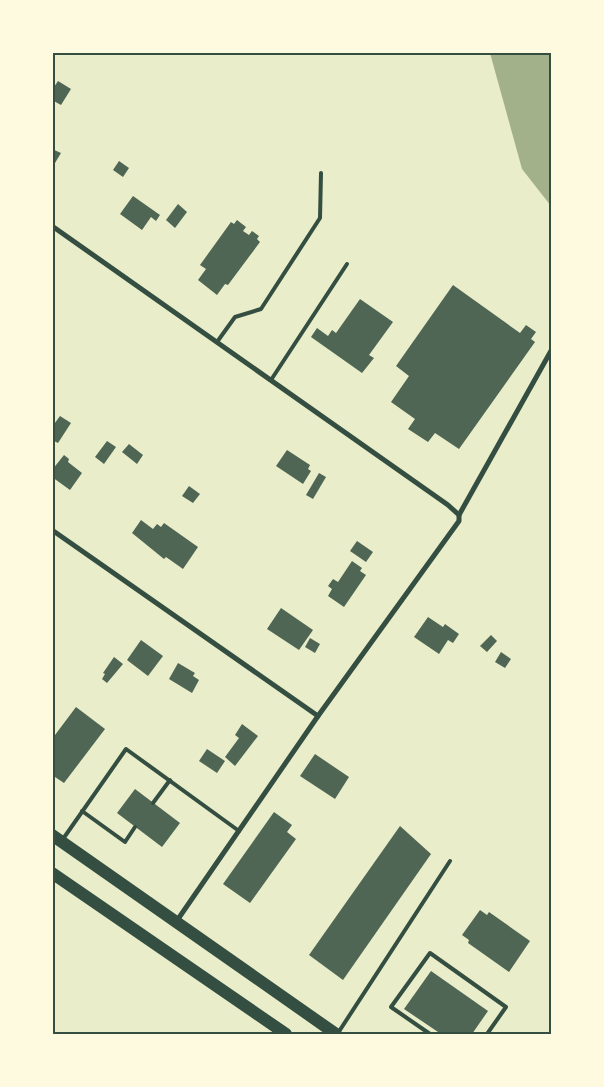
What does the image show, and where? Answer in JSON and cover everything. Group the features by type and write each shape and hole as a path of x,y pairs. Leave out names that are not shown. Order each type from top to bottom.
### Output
{"main road":[{"path":"57,838 336,1034"},
{"path":"52,873 286,1034"}],"street":[{"path":"52,226 448,505 459,515"},
{"path":"176,922 318,716 459,520 459,515 552,349"},
{"path":"52,530 318,716"}],"lane":[{"path":"217,342 235,317 261,309 320,218 321,172"},
{"path":"271,380 347,264"},
{"path":"57,838 82,811 126,749 239,830"},
{"path":"153,803 170,780"},
{"path":"82,811 124,842 135,827"},
{"path":"336,1034 450,861"},
{"path":"430,1034 424,1033 391,1007 430,953 506,1007 487,1034"}],"shaded area":[{"path":"490,53 551,53 551,206 522,169"}],"building":[{"path":"58,81 71,89 61,105 52,100 52,90"},
{"path":"52,149 61,153 52,168"},
{"path":"119,161 129,168 123,177 113,170"},
{"path":"133,196 160,215 156,221 151,217 142,230 120,214"},
{"path":"178,204 187,212 175,228 166,220"},
{"path":"237,220 246,227 243,231 249,235 252,231 259,236 257,239 260,242 228,285 225,284 217,295 198,280 206,269 200,265 231,222 234,224"},
{"path":"453,285 520,333 526,325 536,332 531,339 535,342 459,449 435,433 428,442 408,429 415,419 391,402 409,376 396,366"},
{"path":"360,299 393,322 369,355 374,358 362,373 311,337 317,328 328,336 332,330 336,333"},
{"path":"60,416 71,423 58,443 52,440 52,427"},
{"path":"107,441 116,447 104,464 95,457"},
{"path":"129,444 143,455 137,464 122,452"},
{"path":"287,450 310,465 308,469 311,471 303,484 276,466"},
{"path":"64,455 69,459 68,462 82,473 70,490 52,477 52,470"},
{"path":"319,473 326,477 313,499 306,495"},
{"path":"189,486 200,494 193,503 182,496"},
{"path":"141,520 153,529 157,524 161,527 164,523 198,547 183,569 166,557 164,559 132,533"},
{"path":"357,541 373,552 366,562 350,551"},
{"path":"352,561 362,568 360,571 366,575 344,607 328,596 332,589 328,586 333,579 338,582"},
{"path":"281,608 313,630 299,650 267,629"},
{"path":"428,617 443,627 445,624 459,634 453,643 448,640 439,654 414,637"},
{"path":"491,635 497,641 487,652 480,646"},
{"path":"310,638 320,644 315,653 305,647"},
{"path":"141,640 163,656 148,676 127,660"},
{"path":"501,652 511,659 505,668 495,662"},
{"path":"114,657 123,664 107,683 102,679 105,674 103,673"},
{"path":"178,663 195,673 193,676 199,680 192,693 169,679"},
{"path":"76,707 105,729 64,783 52,775 52,739"},
{"path":"242,724 258,736 235,766 225,757 239,738 235,735"},
{"path":"207,749 225,761 217,773 199,761"},
{"path":"315,754 349,777 335,799 300,776"},
{"path":"135,789 180,823 162,847 117,813"},
{"path":"274,812 292,825 287,832 296,839 250,903 223,884"},
{"path":"400,826 431,854 343,980 309,955"},
{"path":"480,910 487,915 489,912 530,941 509,972 468,943 469,940 462,935"},
{"path":"431,971 488,1011 472,1034 441,1034 404,1009"}]}
